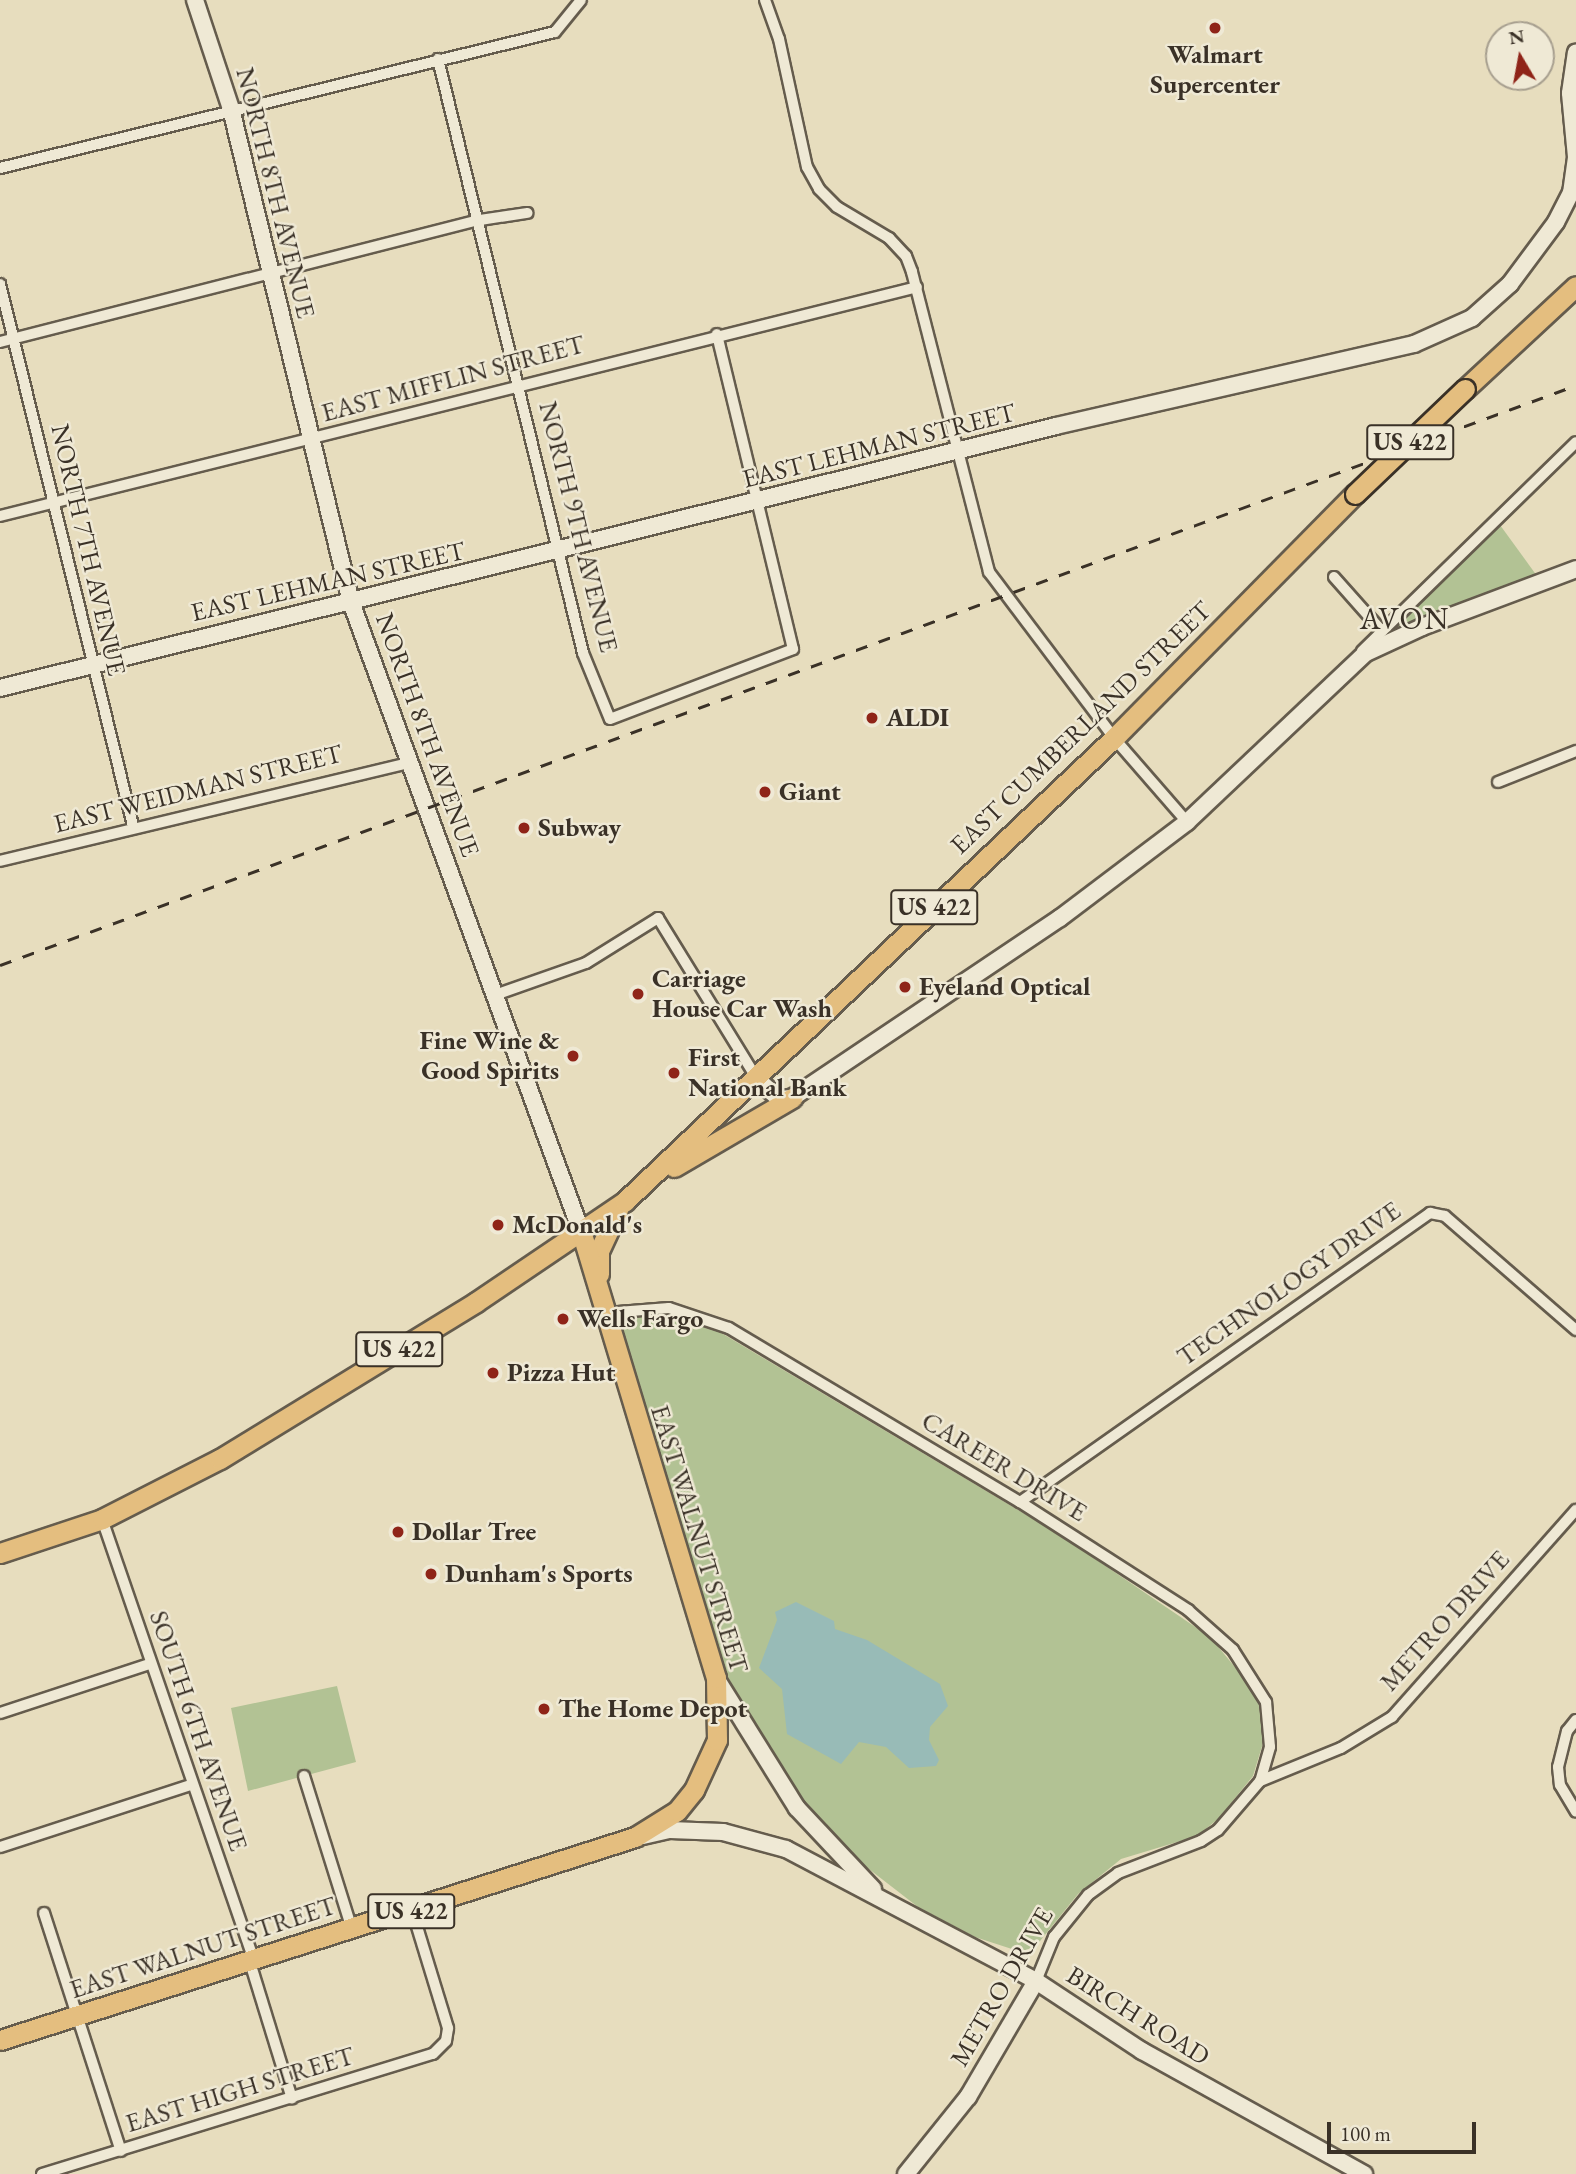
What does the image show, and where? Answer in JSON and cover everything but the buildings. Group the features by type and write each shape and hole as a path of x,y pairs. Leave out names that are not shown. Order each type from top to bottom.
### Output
{"highway":[{"name":"EAST CUMBERLAND STREET","path":"0,1553 102,1519 220,1459 582,1234 625,1201 757,1079 1114,738 1356,494 1576,286"},
{"path":"643,1185 792,1098"},
{"name":"US 422","path":"599,1289 600,1251 625,1201"},
{"name":"EAST WALNUT STREET","path":"0,2040 635,1837 677,1811 704,1773 717,1740 716,1678 582,1234"}],"street":[{"name":"NORTH 8TH AVENUE","path":"195,0 231,109 309,440 351,602 582,1234"},
{"path":"0,168 231,109 555,32 581,0"},
{"path":"765,0 779,39 807,167 819,189 836,207 888,238 906,256 918,287 989,572 1114,738 1187,822"},
{"name":"EAST LEHMAN STREET","path":"0,688 560,552 1056,426 1414,344 1472,318 1510,284 1537,250 1571,193 1576,157 1570,93 1576,51"},
{"name":"NORTH 9TH AVENUE","path":"438,59 480,220 583,653 610,719 793,649 759,502"},
{"path":"0,342 480,220 527,213"},
{"name":"NORTH 7TH AVENUE","path":"0,284 91,665 133,826"},
{"name":"EAST MIFFLIN STREET","path":"0,516 309,440 717,334 918,287"},
{"path":"717,334 759,502"},
{"path":"495,995 594,959 658,918 757,1079 779,1099 792,1098 1060,918 1187,822 1576,442"},
{"path":"1350,663 1422,627 1576,569"},
{"path":"1334,577 1382,631"},
{"path":"1498,782 1576,751"},
{"name":"EAST WEIDMAN STREET","path":"0,861 133,826 408,762"},
{"name":"TECHNOLOGY DRIVE","path":"1020,1502 1430,1213 1445,1216 1576,1330"},
{"name":"CAREER DRIVE","path":"605,1313 669,1308 729,1328 1020,1502 1188,1610 1233,1650 1256,1682 1270,1716 1269,1758 1260,1781"},
{"name":"METRO DRIVE","path":"906,2174 968,2097 1036,1981 1054,1937 1088,1895 1118,1873 1209,1836 1260,1781 1341,1748 1392,1717 1576,1510"},
{"name":"SOUTH 6TH AVENUE","path":"102,1519 251,1958 292,2099"},
{"path":"0,1713 149,1664"},
{"name":"BIRCH ROAD","path":"716,1678 797,1808 884,1901"},
{"path":"1576,1720 1567,1731 1558,1767 1563,1793 1576,1812"},
{"path":"304,1776 352,1929"},
{"path":"0,1847 191,1785"},
{"name":"BIRCH ROAD","path":"635,1837 670,1830 754,1838 786,1849 1036,1981 1142,2051 1364,2174"},
{"name":"EAST HIGH STREET","path":"42,2174 433,2054 446,2041 448,2028 412,1910"},
{"path":"44,1913 121,2151"}],"green space":[{"path":"1500,525 1537,576 1388,632"},
{"path":"655,1313 718,1331 1060,1535 1210,1637 1258,1695 1263,1714 1263,1743 1253,1776 1218,1819 1197,1836 1121,1859 1078,1894 1036,1946 1021,1952 975,1937 918,1907 856,1859 788,1784 722,1670 620,1329 626,1319"},
{"path":"337,1686 356,1762 248,1791 231,1708"}],"water":[{"path":"796,1602 834,1621 835,1629 867,1640 940,1684 948,1706 930,1727 929,1740 939,1760 936,1766 909,1768 886,1747 859,1742 841,1764 787,1734 782,1689 759,1668 777,1620 775,1612"}],"railway":[{"path":"0,965 1576,385"}],"place":[{"name":"Walmart Supercenter","path":"1215,28"},
{"name":"ALDI","path":"872,718"},
{"name":"Giant","path":"765,792"},
{"name":"Subway","path":"524,828"},
{"name":"Eyeland Optical","path":"905,987"},
{"name":"Carriage House Car Wash","path":"638,994"},
{"name":"Fine Wine & Good Spirits","path":"573,1056"},
{"name":"First National Bank","path":"674,1073"},
{"name":"McDonald's","path":"498,1225"},
{"name":"Wells Fargo","path":"563,1319"},
{"name":"Pizza Hut","path":"493,1373"},
{"name":"Dollar Tree","path":"398,1532"},
{"name":"Dunham's Sports","path":"431,1574"},
{"name":"The Home Depot","path":"544,1709"}],"district":[{"name":"AVON","path":"1405,619"}]}
